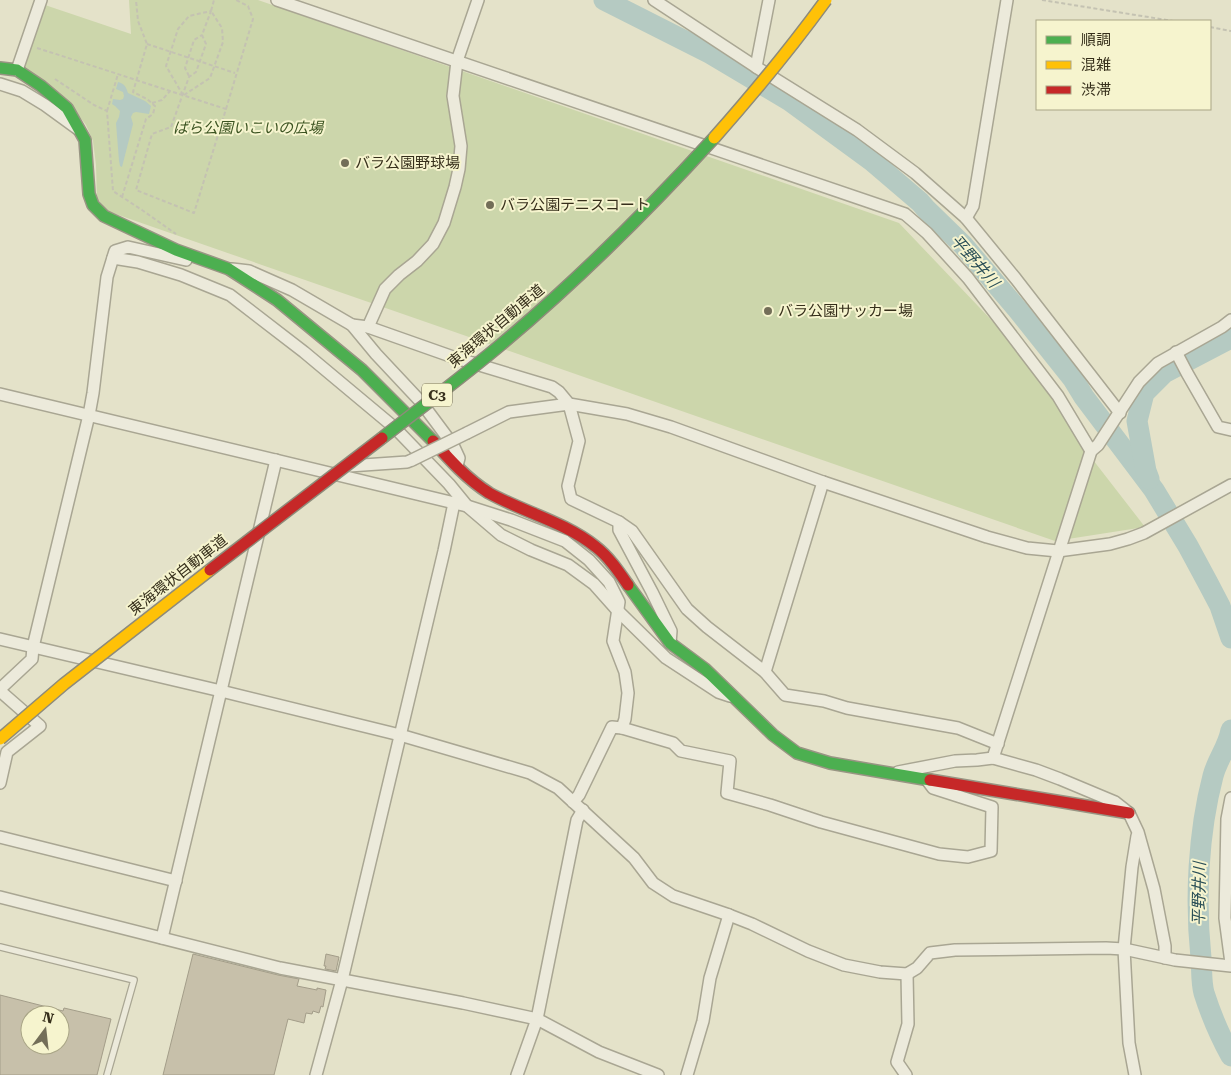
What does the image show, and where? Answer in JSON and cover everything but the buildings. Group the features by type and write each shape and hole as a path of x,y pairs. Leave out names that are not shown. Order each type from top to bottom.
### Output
{"main road":[{"name":"東海環状自動車道","path":"0,740 64,684 165,604 334,476 496,348 590,265 668,188 738,111 805,29 826,0"},
{"path":"0,68 17,70 42,86 67,108 85,140 89,194 93,205 104,216 176,250 229,269 277,300 362,370 467,477 490,493 568,536 596,547 617,569 670,643 705,669 773,734 797,753 830,763 1129,813"}],"street":[{"path":"17,70 41,0"},
{"path":"276,0 905,214 927,233 968,278 1095,448"},
{"path":"368,327 385,289 417,261 432,244 444,223 456,187 461,146 453,96 457,61 478,0"},
{"path":"654,0 864,136 915,173 966,218 1016,279 1119,415"},
{"path":"756,67 769,0"},
{"path":"966,218 973,206 1007,0"},
{"path":"0,84 22,91 79,130"},
{"path":"0,783 7,752 40,726 0,690 32,659 33,647 90,415 107,277 115,251 128,247 192,261 213,262"},
{"path":"113,258 138,262 181,275 230,295 304,352 395,428 449,484 467,506 501,535 530,550 568,565 594,584 618,611 666,658 718,692 734,697"},
{"path":"229,269 250,271 292,290 352,325 421,402 453,445 459,458 457,466"},
{"path":"993,758 1058,551 1095,448 1119,415 1139,382 1158,363 1178,356 1231,320"},
{"path":"352,325 368,327 456,358 552,387 559,392 569,404 579,441 568,486 571,499 619,522 632,531 687,609 765,672 785,695 958,728 998,744"},
{"path":"1178,356 1218,427 1231,430"},
{"path":"0,394 467,506 568,536 609,582 619,602 613,641 625,672 628,694 622,728"},
{"path":"309,468 407,462 509,412 569,404 627,414 671,427 823,482 987,537 1027,548 1058,551 1110,544 1128,539 1231,485"},
{"path":"162,938 276,460"},
{"path":"765,672 823,482"},
{"path":"316,1075 342,980 454,503"},
{"path":"619,522 619,530 671,631 670,643"},
{"path":"0,639 400,735 530,773 558,788 634,858 653,883 673,896 752,924 808,951 844,964 880,972 907,974 917,968 930,953 955,950 1106,948 1124,949 1170,959 1228,964 1225,918 1226,820 1231,798"},
{"path":"573,802 579,794 612,727 622,728 673,743 682,750 730,761 728,793 821,822 939,854 968,857 991,851 992,807 933,788 927,780"},
{"path":"892,774 955,762 993,758 1036,770 1115,802 1129,813 1138,832 1154,889 1165,946 1170,959"},
{"path":"518,1075 537,1019 577,820 583,810"},
{"path":"1135,1075 1129,1043 1124,949 1132,868 1138,832"},
{"path":"0,837 176,881"},
{"path":"0,897 280,968 537,1019 599,1052 658,1075"},
{"path":"687,1075 703,1021 710,978 729,915"},
{"path":"906,1075 897,1062 908,1024 907,974"}],"lane":[{"path":"0,947 134,980 107,1075"}],"path":[{"path":"122,197 146,119 153,114 155,106 134,92 147,44 138,20 136,0"},
{"path":"189,77 185,68 188,58 194,40 202,35 214,0"},
{"path":"202,35 206,44 196,72 189,77 171,127 152,134 136,190 194,213 253,18 248,6 236,0"},
{"path":"1042,0 1167,20"},
{"path":"183,95 166,66 178,29 189,16 211,11"},
{"path":"183,95 210,78 223,42 222,28 211,11"},
{"path":"1211,27 1231,31"},
{"path":"26,44 226,109"},
{"path":"147,44 236,73"},
{"path":"118,74 107,112 113,191 181,238"},
{"path":"50,76 107,112"},
{"path":"151,103 162,100 170,91"}],"green space":[{"name":"ばら公園いこいの広場","path":"129,0 258,0 899,223 1037,368 1090,456 1145,527 1055,541 107,211 97,198 93,141 86,125 76,112 21,69 45,5 131,34"}],"shaded area":[{"path":"118,82 125,86 128,93 151,106 149,114 136,112 131,117 133,124 122,167 119,161 116,123 120,111 112,104 113,99 120,100 124,96 123,92 116,89"}],"waterway":[{"name":"平野井川","path":"604,0 711,54 790,101 872,161 920,202 963,245 1073,379 1084,397 1154,490 1188,546 1220,606 1231,638"},
{"path":"1149,479 1137,421 1144,393 1164,373 1231,338"},
{"name":"平野井川","path":"1231,730 1215,770 1208,798 1201,843 1198,890 1203,989 1216,1025 1231,1056"}],"traffic: fast":[{"path":"0,68 17,70 41,86 67,108 85,140 89,194 93,205 104,216 176,250 229,269 277,300 362,370 433,441"},
{"path":"382,438 489,354 559,294 638,218 714,138"},
{"path":"628,585 670,643 705,669 773,735 797,753 830,763 930,780"}],"traffic: jam":[{"path":"210,570 382,438"},
{"path":"433,441 452,462 481,488 502,500 584,538 601,551 628,585"},
{"path":"930,780 1129,813"}],"traffic: slow":[{"path":"714,138 743,105 826,0"},
{"path":"0,739 64,684 210,570"}],"place":[{"name":"バラ公園野球場","path":"345,163"},
{"name":"バラ公園テニスコート","path":"490,205"},
{"name":"バラ公園サッカー場","path":"768,311"}]}
